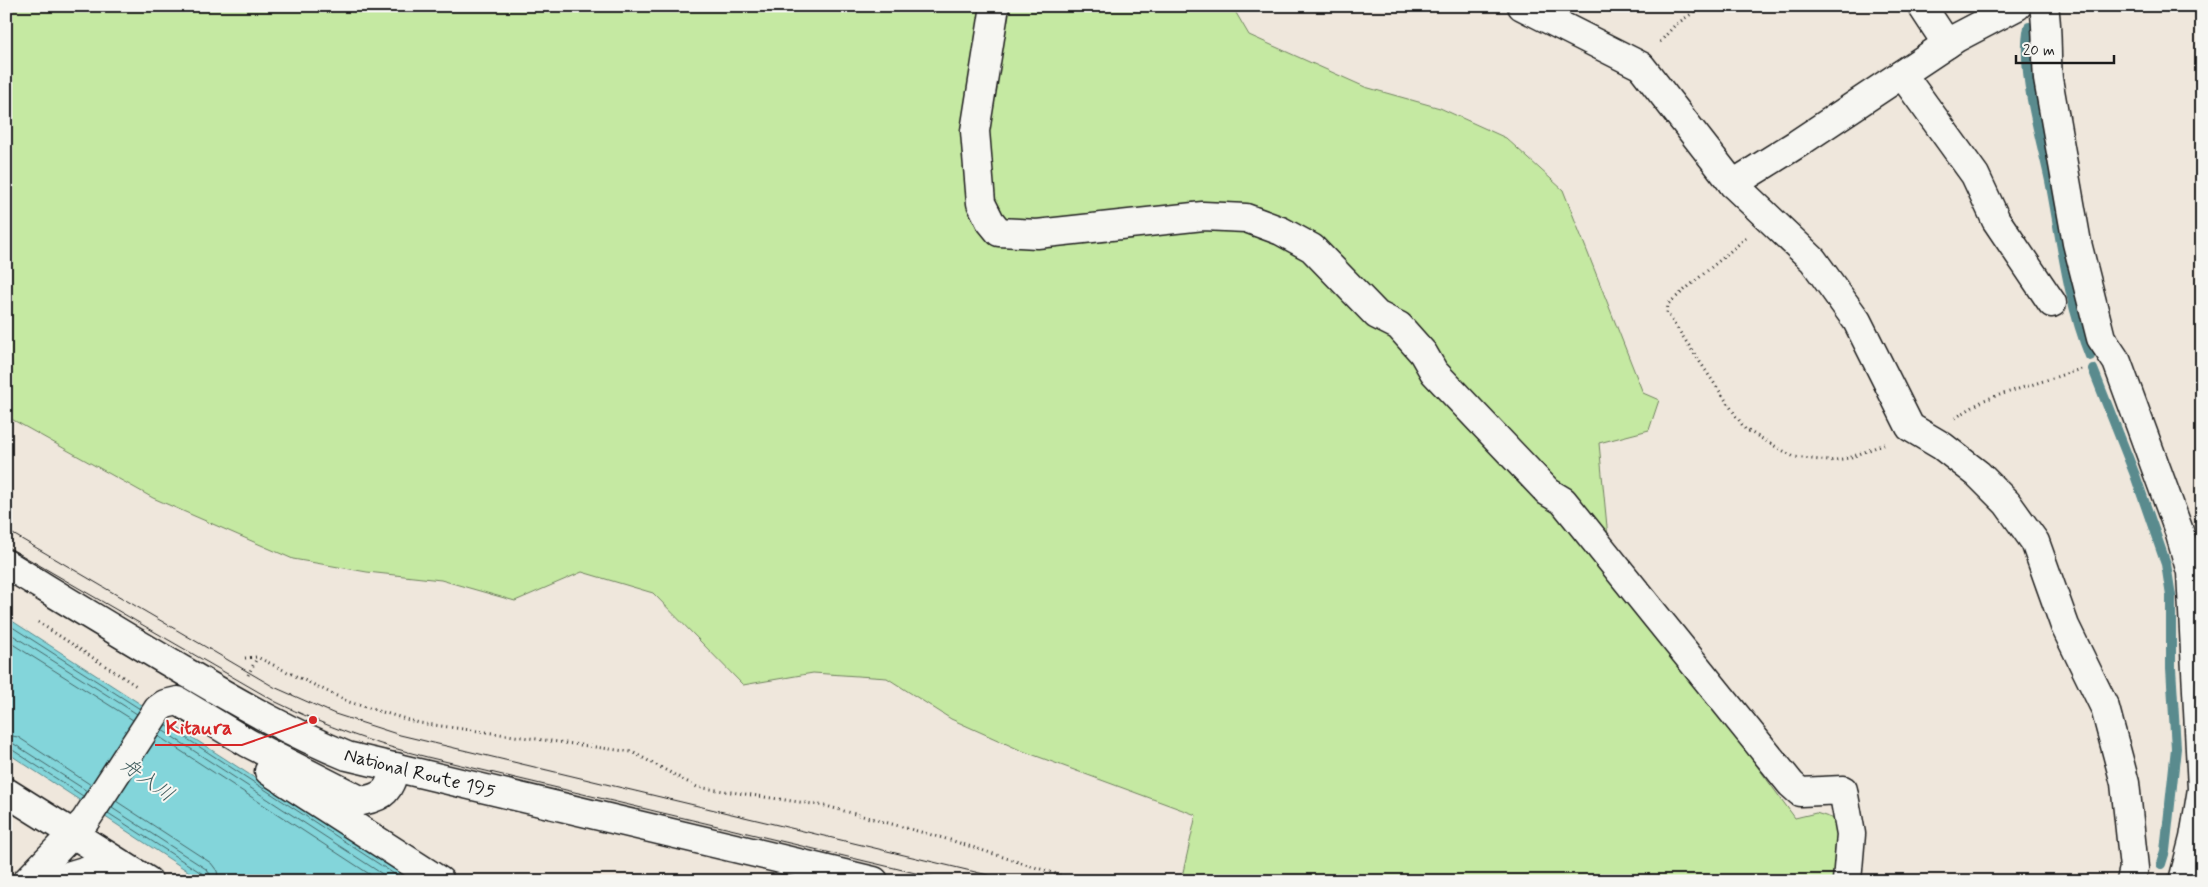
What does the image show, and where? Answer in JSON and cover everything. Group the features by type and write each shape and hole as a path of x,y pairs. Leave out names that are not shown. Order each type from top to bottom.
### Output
{"main road":[{"path":"996,6 975,131 981,202 990,220 999,232 1037,234 1202,216 1246,218 1280,231 1312,248 1377,315 1400,326 1423,353 1434,372 1548,492 1563,501 1791,784 1800,792 1843,790 1851,834 1847,881"},
{"path":"1522,6 1641,66 1733,184 1813,260 1857,321 1907,422 1920,434 1942,446 1978,474 2007,503 2035,542 2065,626 2105,708 2125,783 2134,868 2131,881"},
{"path":"1922,6 1947,44"},
{"path":"1733,184 1947,44 2017,6"},
{"path":"2044,6 2048,78 2077,244 2101,338 2117,362 2179,532 2191,572 2202,789 2194,838 2183,881"},
{"path":"1902,74 1975,175 1996,220 2052,303"},
{"name":"National Route 195","path":"6,564 123,636 298,735 347,756 874,881"},
{"path":"27,881 78,827 161,707 178,701 248,743 362,801 377,798 388,790 396,767"},
{"path":"161,707 440,881"},
{"path":"6,792 78,827 148,881"},
{"path":"64,881 71,875 94,868 114,881"}],"path":[{"path":"1641,66 1675,25 1703,6"},
{"path":"1769,218 1668,304 1667,313 1745,429 1794,457 1829,461 1849,458 1920,434 1984,400 2084,368 2110,351"},
{"path":"31,618 161,707"},
{"path":"245,658 257,657 349,702 419,723 632,752 697,787 826,806 950,840 1078,881"}],"green space":[{"path":"6,6 1232,6 1249,35 1365,87 1440,108 1506,138 1563,190 1643,393 1659,400 1649,430 1599,443 1612,579 1716,710 1795,818 1816,813 1838,820 1838,844 1832,881 1181,881 1196,815 1020,750 951,719 887,678 813,673 743,685 653,593 582,572 515,601 441,580 367,572 293,559 153,498 6,416"}],"water":[{"name":"舟入川","path":"6,617 414,881 203,881 6,752"}],"waterway":[{"path":"2029,27 2027,44 2029,83 2050,181 2066,270 2082,336 2090,356"},
{"path":"2093,369 2135,475 2166,564 2171,596 2171,668 2176,748 2165,851 2161,864"}],"tram line":[{"path":"6,530 274,687 335,714 400,735 1013,881"},
{"path":"6,546 276,702 350,734 427,757 949,881"}],"place":[{"name":"Kitaura","path":"313,720"}]}
